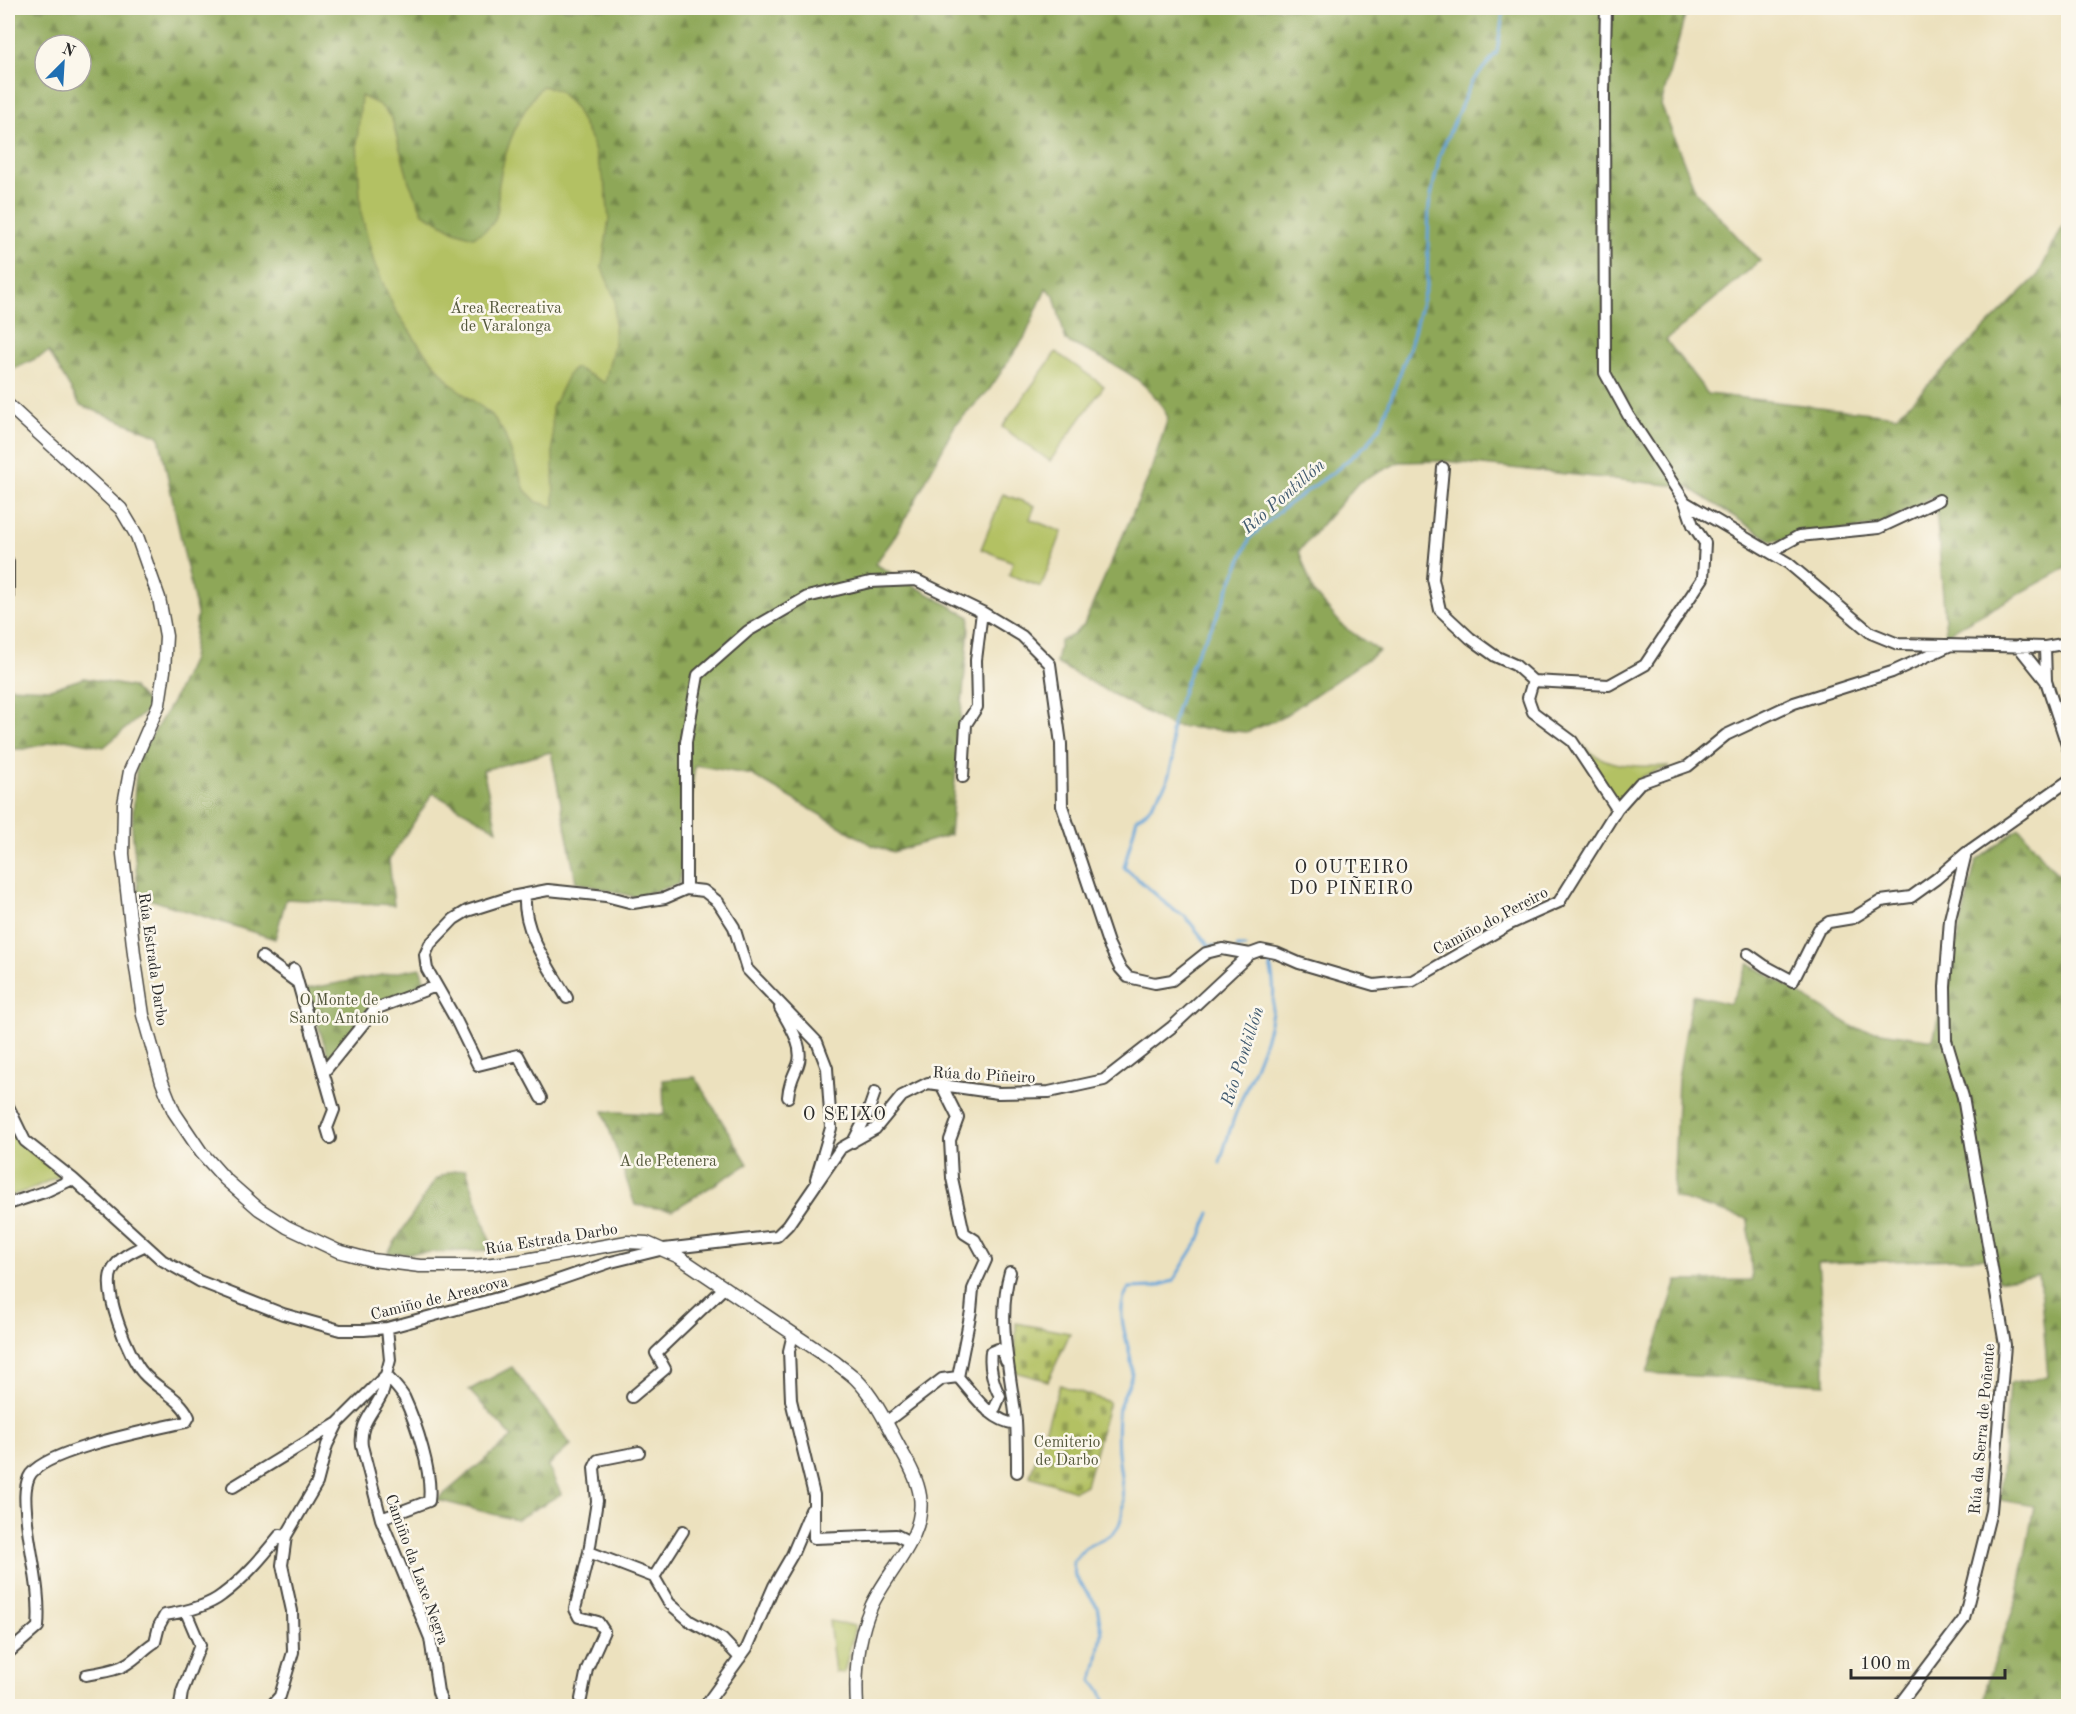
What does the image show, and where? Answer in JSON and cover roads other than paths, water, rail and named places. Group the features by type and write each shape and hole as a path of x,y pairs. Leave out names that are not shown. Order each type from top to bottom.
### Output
{"main road":[{"name":"Rúa Estrada Darbo","path":"8,405 121,508 137,536 159,598 166,636 159,704 130,771 124,804 123,854 143,1015 162,1082 174,1112 201,1152 225,1179 259,1209 287,1227 338,1251 372,1260 420,1266 474,1266 520,1262 627,1242 647,1243 679,1257 835,1362 856,1379 886,1422 917,1482 920,1496 918,1525 882,1587 862,1631 855,1680 857,1707"}],"street":[{"path":"1443,468 1432,579 1440,610 1470,638 1495,656 1515,665 1533,681 1609,685 1645,665 1703,578 1706,543 1693,525 1685,502 1628,415 1605,373 1606,8"},
{"path":"1770,552 1799,536 1879,528 1939,500"},
{"path":"1685,502 1788,563 1871,633 1898,644 2045,647 2068,643"},
{"path":"8,562 8,635"},
{"name":"Camiño do Pereiro","path":"686,889 686,742 698,675 748,630 807,597 870,582 916,580 982,612 1022,636 1050,664 1061,744 1062,806 1108,944 1120,968 1128,977 1155,983 1173,980 1206,953 1222,949 1250,954 1261,950 1276,953 1299,963 1374,985 1412,981 1510,924 1559,902 1617,809 1640,783 1688,766 1725,735 1794,703 1892,672 1949,646"},
{"path":"963,777 966,724 977,707 976,660 982,612"},
{"path":"2018,646 2046,681"},
{"path":"2045,647 2046,681 2068,748"},
{"path":"1533,681 1528,698 1528,704 1533,712 1572,741 1617,809"},
{"path":"2068,771 2068,776"},
{"path":"1748,954 1793,981 1819,929 1829,922 1853,918 1881,901 1911,897 1966,853 2068,781"},
{"name":"Rúa da Serra de Poñente","path":"1901,1707 1902,1701 1964,1619 1991,1512 2005,1345 1963,1097 1946,1040 1945,987 1950,919 1966,853"},
{"path":"541,1098 518,1055 478,1065 427,969 425,955 430,944 454,919 467,910 525,894 548,890 606,896 633,903 665,898 686,889 704,891 718,902 734,927 747,969 817,1042 828,1068 831,1128 814,1188"},
{"path":"525,894 535,942 567,998"},
{"name":"Rúa do Piñeiro","path":"664,1249 777,1236 788,1225 842,1148 875,1129 902,1096 928,1083 998,1093 1049,1092 1104,1080 1172,1027 1250,954"},
{"path":"262,957 298,983"},
{"path":"294,969 334,1110 327,1128 330,1138"},
{"path":"324,1072 375,1009 436,986"},
{"path":"774,997 790,1027 799,1055 799,1064 789,1084 788,1097"},
{"path":"942,1086 958,1118 950,1140 950,1150 952,1178 964,1233 975,1240 986,1260 973,1289 958,1377"},
{"path":"852,1142 867,1115 875,1092"},
{"name":"Camiño de Areacova","path":"8,1106 25,1141 73,1179 162,1260 199,1281 283,1314 340,1330 387,1328 536,1288 611,1262 664,1249"},
{"path":"8,1204 47,1191 73,1179"},
{"path":"679,1257 694,1245"},
{"path":"8,1653 38,1627 40,1606 27,1523 25,1494 30,1475 43,1463 79,1448 186,1422 189,1417 185,1407 142,1373 124,1338 110,1298 111,1272 123,1255 144,1246"},
{"path":"1010,1272 1004,1301 1005,1331 1016,1424 1017,1472"},
{"path":"632,1397 665,1369 656,1353 724,1288"},
{"name":"Camiño da Laxe Negra","path":"387,1328 390,1360 382,1394 365,1421 361,1436 381,1519 430,1638 438,1692 443,1707"},
{"path":"793,1334 789,1351 791,1400 814,1495 814,1538 896,1535 910,1542"},
{"path":"988,1411 995,1408 1000,1396 996,1390 990,1361 991,1352 998,1349 1003,1352 1011,1374"},
{"path":"233,1487 338,1423 386,1375 403,1395 417,1427 431,1489 429,1501 381,1519"},
{"path":"958,1377 988,1411 1004,1422 1016,1424"},
{"path":"886,1422 942,1379 958,1377"},
{"path":"271,1707 280,1696 292,1652 292,1611 282,1565 286,1536 317,1483 327,1446 338,1423"},
{"path":"581,1699 587,1669 604,1630 598,1622 579,1617 575,1609 589,1552 597,1502 594,1468 598,1460 639,1452"},
{"path":"705,1707 747,1648 774,1586 792,1555 813,1507"},
{"path":"654,1577 683,1531"},
{"path":"86,1675 128,1664 144,1648 155,1642 159,1626 165,1615 186,1612 221,1597 261,1557 280,1534 286,1536"},
{"path":"589,1552 654,1577 669,1603 690,1621 722,1639 740,1658"},
{"path":"180,1707 182,1692 200,1645 186,1612"}],"waterway":[{"name":"Río Pontillón","path":"1215,946 1209,946 1185,916 1175,911 1124,867 1137,818 1148,810 1167,782 1173,759 1171,731 1177,708 1196,654 1214,623 1250,538 1283,508 1335,471 1367,444 1381,425 1410,346 1427,283 1429,206 1440,154 1471,83 1497,52 1504,8"},
{"name":"Río Pontillón","path":"1237,947 1245,947"},
{"name":"Río Pontillón","path":"1220,1163 1234,1118 1265,1042 1270,1022 1273,982 1269,962 1263,958"},
{"name":"Río Pontillón","path":"1104,1706 1103,1696 1092,1681 1102,1633 1097,1606 1075,1576 1073,1562 1089,1545 1116,1530 1123,1510 1117,1432 1118,1415 1132,1368 1123,1327 1122,1307 1129,1288 1155,1287 1173,1281 1200,1238 1210,1213"}],"district":[{"name":"O OUTEIRO DO PIÑEIRO","path":"1352,877"},
{"name":"O SEIXO","path":"845,1114"}],"park label":[{"name":"Área Recreativa de Varalonga","path":"506,316"},
{"name":"O Monte de Santo Antonio","path":"339,1008"},
{"name":"A de Petenera","path":"668,1160"},
{"name":"Cemiterio de Darbo","path":"1067,1450"}]}
